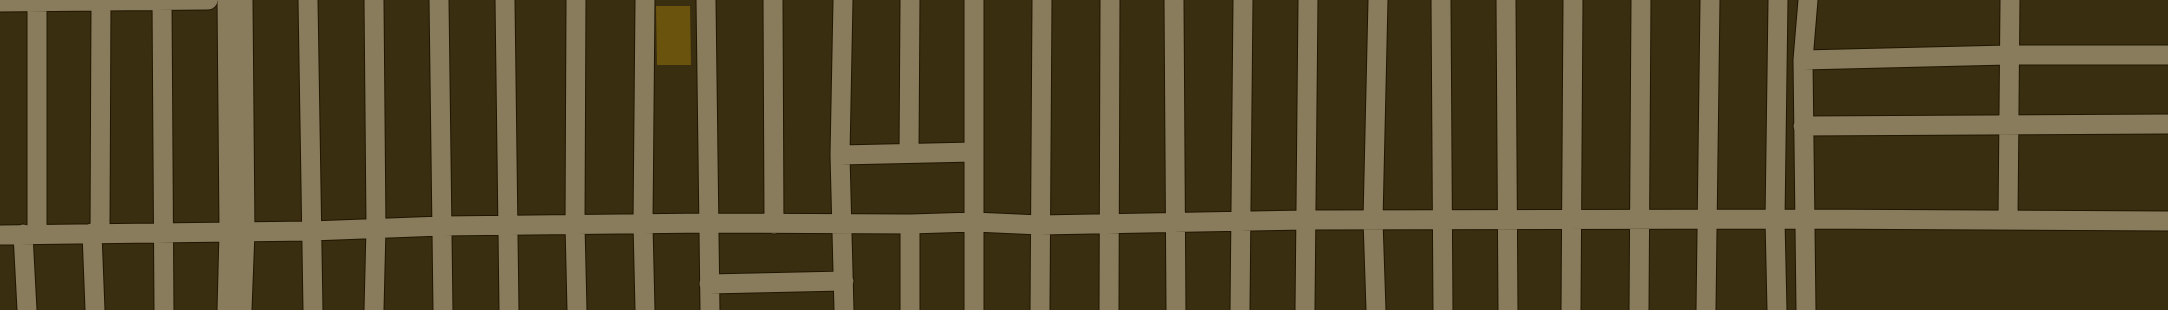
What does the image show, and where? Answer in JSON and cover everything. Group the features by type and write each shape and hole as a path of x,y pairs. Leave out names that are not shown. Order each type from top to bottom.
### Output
{"street":[{"path":"162,0 164,310"},
{"path":"0,2 208,0"},
{"path":"227,0 237,232 242,310"},
{"path":"226,310 237,232 243,0"},
{"path":"308,0 313,310"},
{"path":"374,0 376,228 374,310"},
{"path":"439,0 443,310"},
{"path":"505,0 509,310"},
{"path":"576,0 575,225 577,310"},
{"path":"645,0 643,224 645,310"},
{"path":"706,0 710,310"},
{"path":"773,0 774,224"},
{"path":"843,0 840,155 844,310"},
{"path":"909,153 910,0"},
{"path":"974,0 974,310"},
{"path":"1040,310 1042,0"},
{"path":"1110,0 1110,310"},
{"path":"1174,0 1176,310"},
{"path":"1240,310 1243,0"},
{"path":"1305,310 1308,0"},
{"path":"1376,310 1373,220 1378,0"},
{"path":"1441,0 1443,310"},
{"path":"1506,0 1508,310"},
{"path":"1571,310 1573,220 1573,0"},
{"path":"1639,310 1641,0"},
{"path":"1706,310 1710,0"},
{"path":"1776,310 1775,220 1778,0"},
{"path":"1806,310 1803,60 1808,0"},
{"path":"2008,220 2010,124 2008,55 2010,0"},
{"path":"27,310 37,1"},
{"path":"95,310 101,1"},
{"path":"1803,60 2008,55 2168,55"},
{"path":"1803,126 2168,124"},
{"path":"840,155 974,152"},
{"path":"0,235 163,232 311,232 442,226 710,223 910,224 974,222 1040,225 1305,220 1805,219 2168,221"},
{"path":"910,224 910,310"},
{"path":"710,284 844,281"}],"shaded area":[{"path":"656,6 690,6 691,65 657,65"}]}
